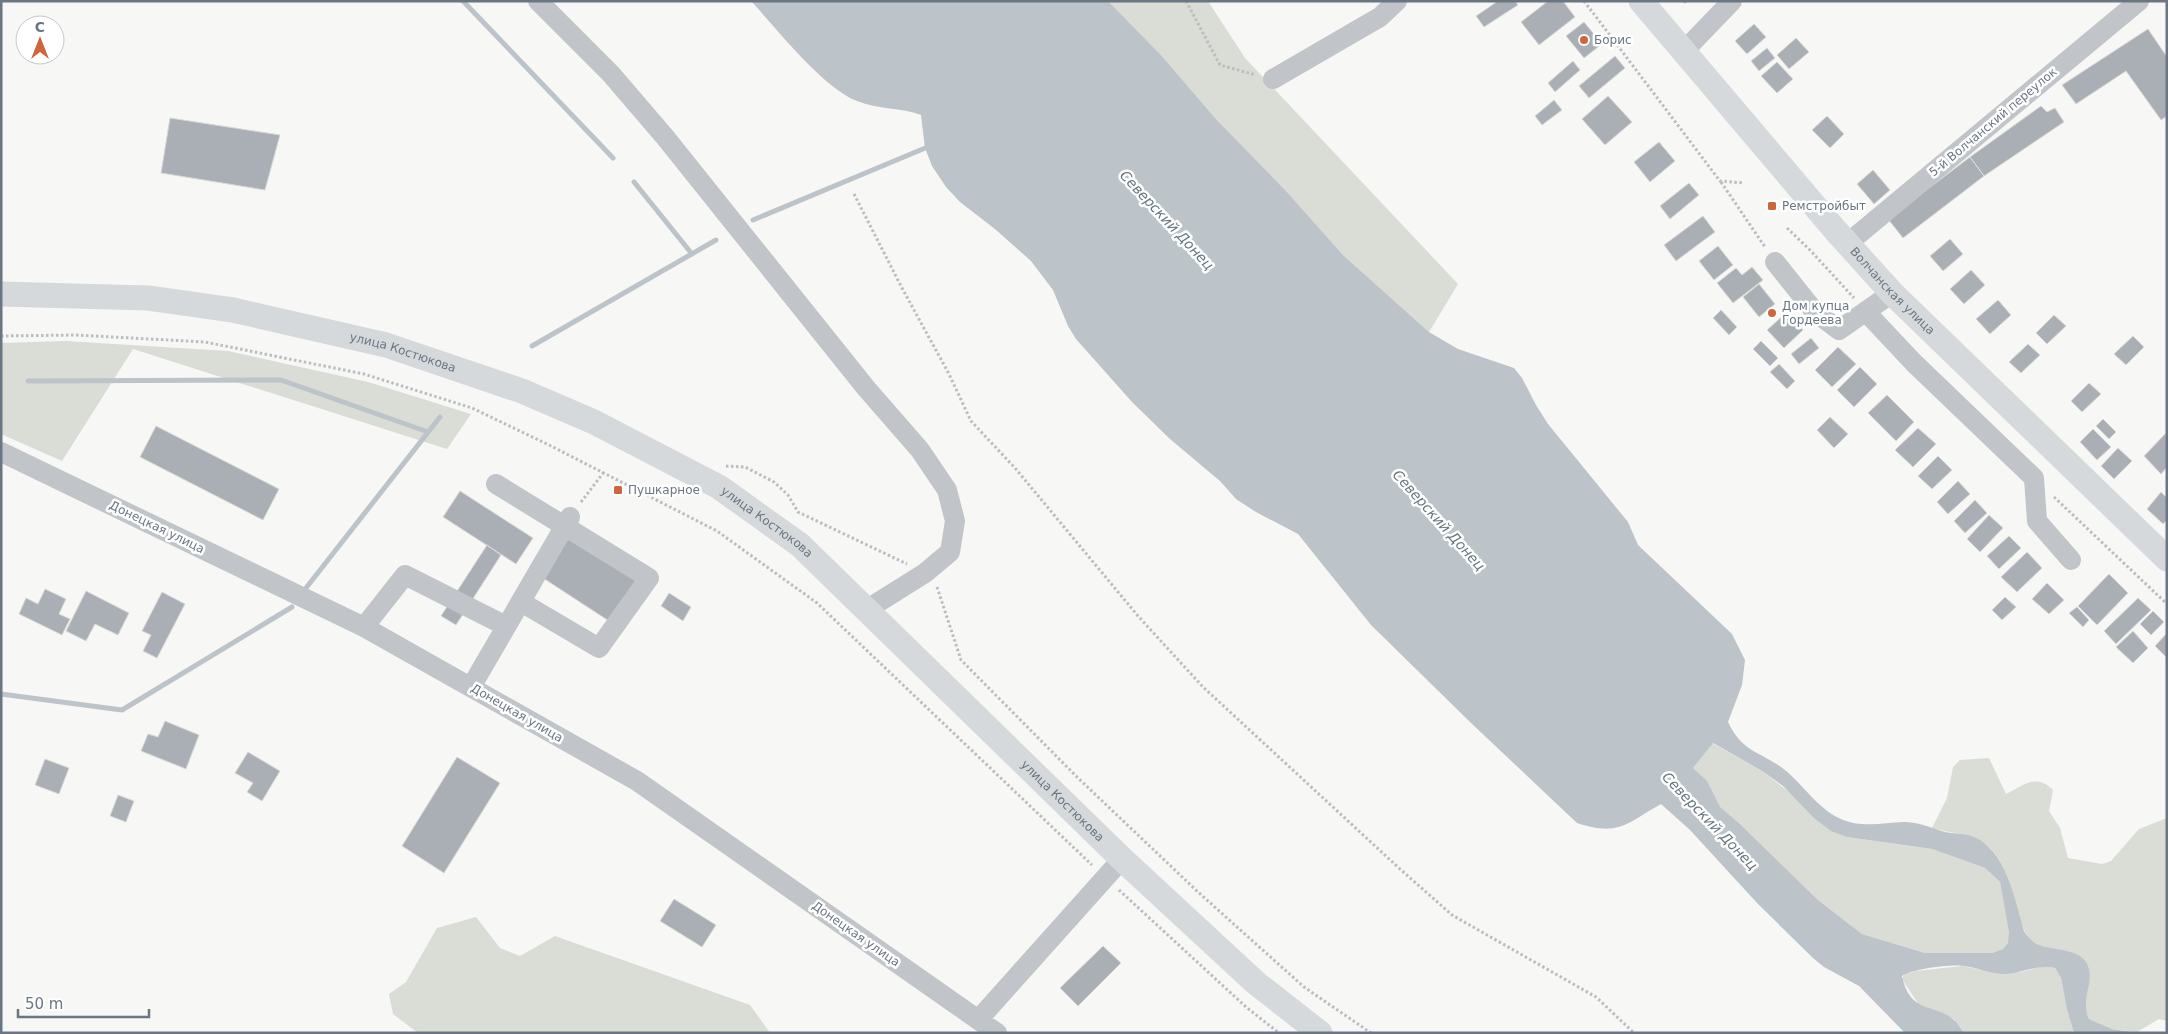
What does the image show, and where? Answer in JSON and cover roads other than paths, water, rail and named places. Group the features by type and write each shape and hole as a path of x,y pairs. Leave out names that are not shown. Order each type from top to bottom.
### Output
{"main road":[{"name":"Волчанская улица","path":"1641,1 1892,293 2167,559"},
{"name":"улица Костюкова","path":"1,294 148,298 233,310 386,345 522,391 594,422 719,487 800,545 1122,859 1256,983 1320,1033"}],"street":[{"path":"538,1 611,74 758,252 866,388 920,450 947,490 955,521 950,552 925,573 866,610"},
{"path":"1273,79 1380,16 1397,1"},
{"path":"1683,52 1732,1"},
{"name":"5-й Волчанский переулок","path":"1848,243 2139,1"},
{"path":"1775,262 1815,312 1839,330 1892,293"},
{"path":"1866,312 1914,363 2034,478 2037,521 2071,560"},
{"name":"Донецкая улица","path":"1,452 364,627 637,781 997,1033"},
{"path":"496,484 568,521 649,578 600,648 521,602"},
{"path":"471,687 568,521"},
{"path":"364,627 405,575 506,626"},
{"path":"979,1020 1122,859"}],"water":[{"name":"Северский Донец","path":"751,1 1108,1 1161,55 1216,119 1287,192 1343,255 1429,332 1458,349 1514,368 1522,378 1548,424 1628,522 1638,545 1732,634 1745,660 1742,685 1728,722 1739,739 1750,749 1789,773 1817,802 1841,819 1864,824 1914,823 1945,832 1968,835 1983,842 1993,851 2001,863 2013,891 2024,931 2029,937 2039,945 2071,952 2086,962 2090,976 2086,1004 2089,1019 2112,1029 2138,1033 2074,1033 2067,1010 2061,978 2055,968 2042,967 2005,974 1968,967 1941,966 1907,973 1902,976 1911,997 1917,1003 1947,1015 1955,1021 1964,1033 1905,1033 1859,986 1824,967 1813,958 1758,904 1690,830 1661,804 1622,826 1603,829 1577,823 1371,625 1298,534 1236,499 1220,481 1170,439 1132,402 1076,339 1068,326 1053,290 1031,261 995,229 960,202 946,187 932,166 925,148 921,115 865,104 829,84 801,57","holes":["1713,743 1762,771 1783,786 1814,818 1831,831 1847,837 1932,849 1985,868 2000,882 2009,933 2008,943 2003,949 1992,953 1925,953 1862,934 1818,900 1720,807 1707,781 1693,768"]}],"waterway":[{"path":"463,1 613,158"},
{"path":"753,220 930,146"},
{"path":"634,182 692,254"},
{"path":"532,346 716,240"},
{"path":"28,381 281,380 428,432"},
{"path":"306,588 440,417"},
{"path":"1,694 122,710 292,607"}],"place":[{"name":"Борис","path":"1584,40"},
{"name":"Ремстройбыт","path":"1772,206"},
{"name":"Дом купца Гордеева","path":"1772,313"},
{"name":"Пушкарное","path":"618,490"}]}
